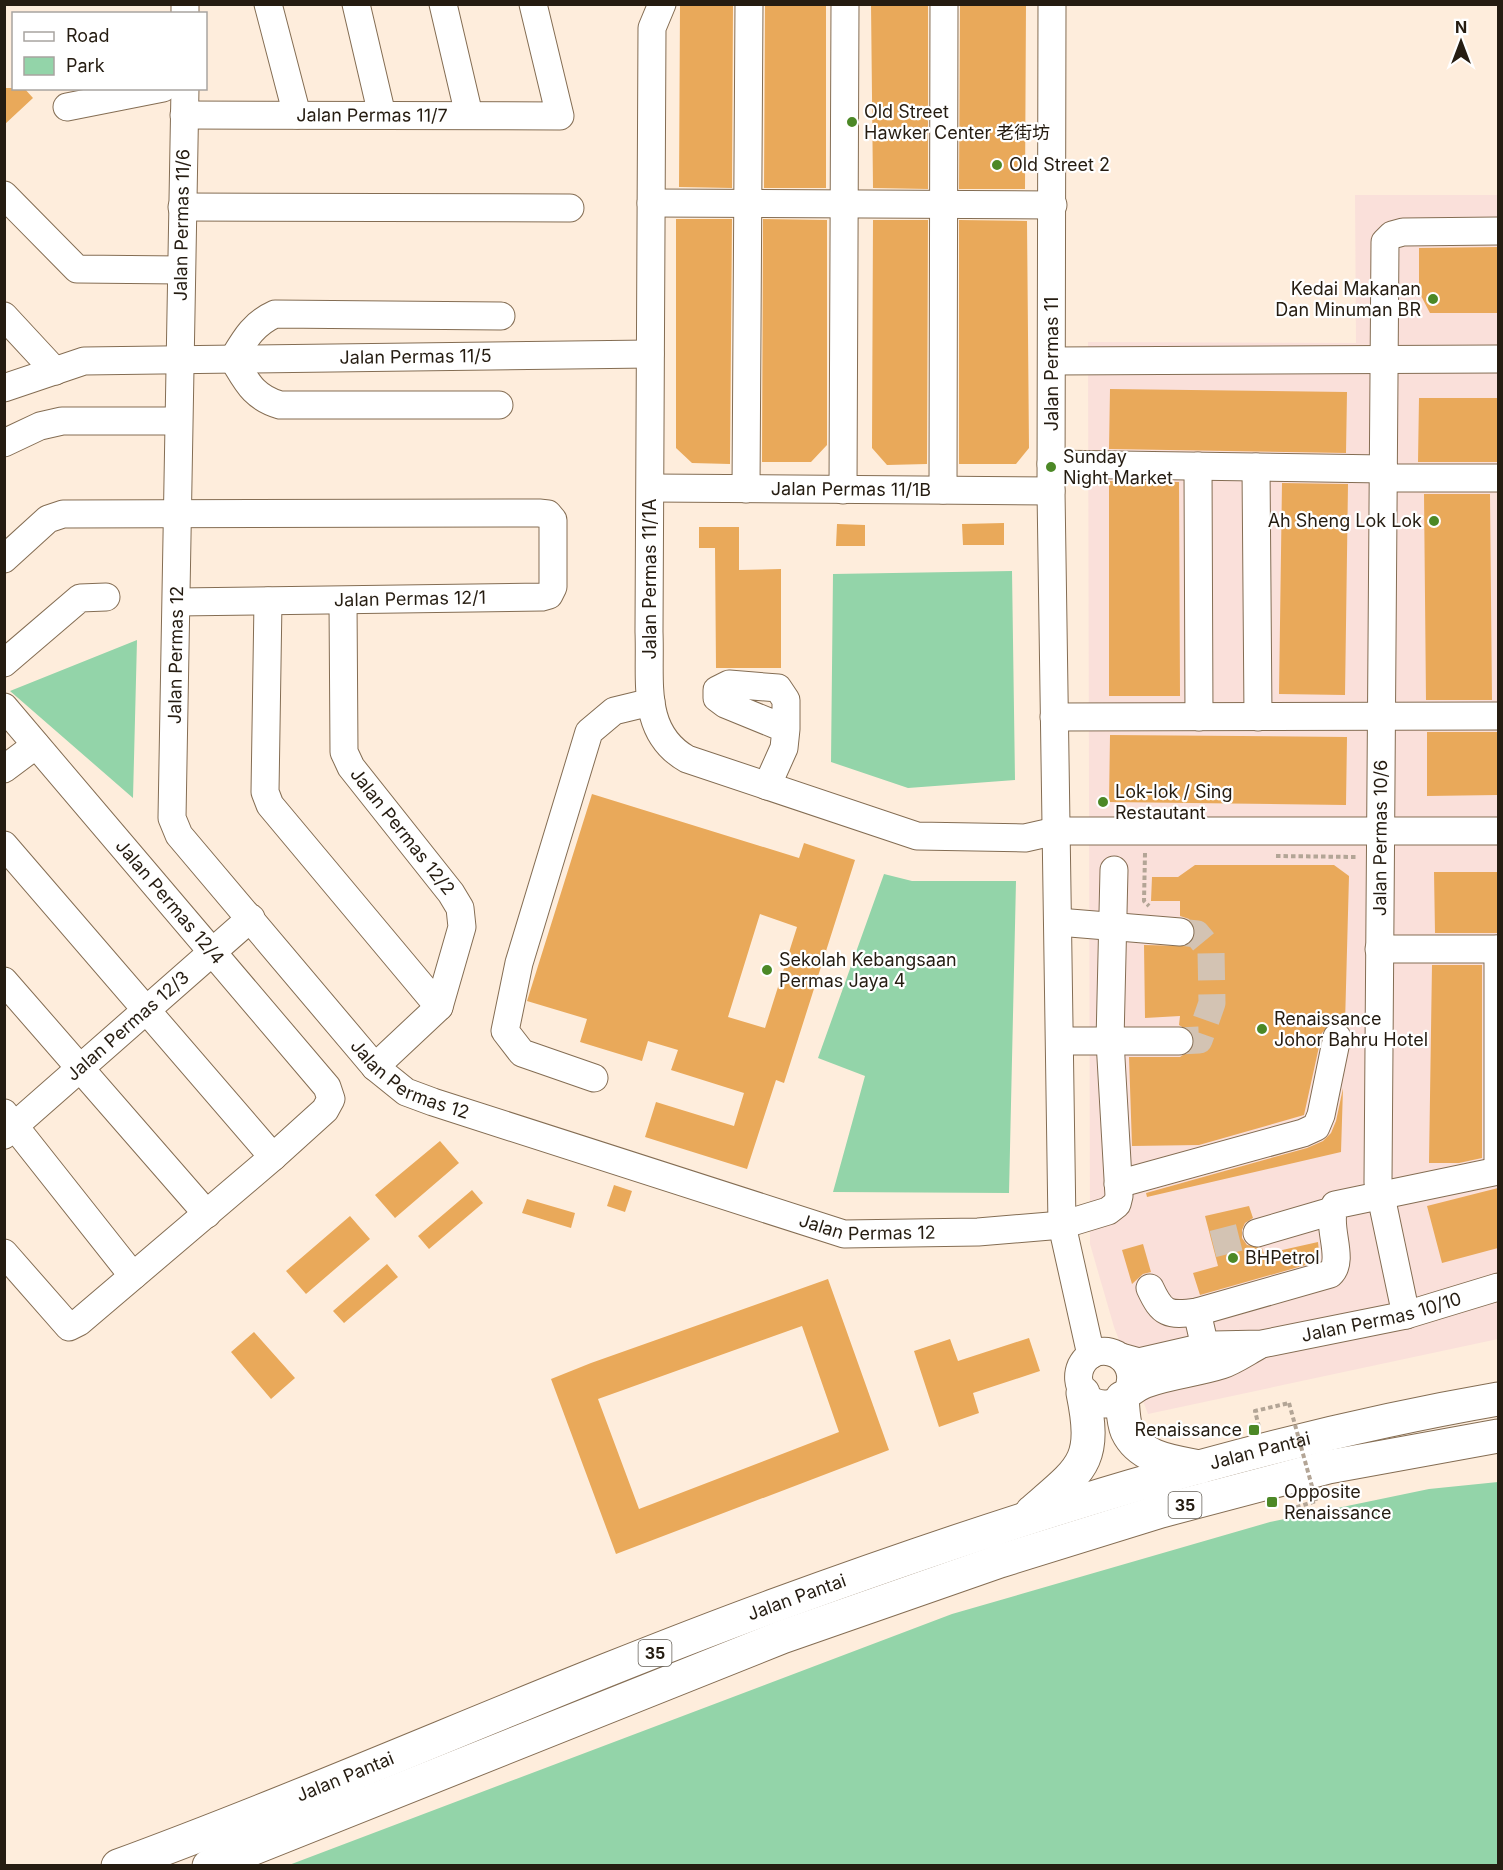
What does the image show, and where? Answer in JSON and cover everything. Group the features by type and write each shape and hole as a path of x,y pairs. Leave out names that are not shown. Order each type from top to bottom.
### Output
{"highway":[{"path":"1397,1417 1498,1384"},
{"path":"1024,1519 1071,1478 1086,1455 1090,1428 1083,1393"},
{"path":"1125,1395 1126,1430 1139,1447 1162,1460 1202,1467"},
{"name":"Jalan Pantai","path":"118,1866 771,1606 1024,1519 1202,1467 1397,1417 1498,1399"},
{"name":"Jalan Pantai","path":"209,1866 782,1637 1000,1561 1161,1512 1328,1467 1498,1436"},
{"path":"1372,1459 1498,1443"}],"street":[{"path":"268,4 297,115"},
{"path":"356,4 382,115"},
{"path":"443,4 469,115"},
{"name":"Jalan Permas 11/7","path":"184,102 297,115 560,116 533,4"},
{"name":"Jalan Permas 11/1A","path":"662,4 652,28 651,702 660,737 671,750 687,759 917,836 1025,838 1056,831 1498,831"},
{"path":"746,489 749,4"},
{"path":"843,490 845,4"},
{"path":"943,490 944,4"},
{"name":"Jalan Permas 11","path":"1052,4 1051,491 1062,1225"},
{"path":"67,107 152,90"},
{"name":"Jalan Permas 11/6","path":"179,361 184,102"},
{"path":"4,195 77,269 181,270"},
{"path":"651,203 1053,204"},
{"path":"182,207 570,208"},
{"name":"Jalan Permas 10/6","path":"1406,1315 1378,1182 1385,242 1392,235 1403,232 1498,231"},
{"path":"499,405 280,405 263,400 251,388 233,359 250,331 260,321 275,314 501,316"},
{"path":"4,316 55,371"},
{"name":"Jalan Permas 11/5","path":"4,388 84,361 650,354"},
{"path":"1052,361 1498,359"},
{"name":"Jalan Permas 12","path":"179,361 172,818 179,835 375,1067 406,1092 433,1102 844,1234 978,1232 1062,1225 1108,1211 1117,1204 1118,1184"},
{"path":"4,443 40,426 63,421 178,421"},
{"path":"1051,464 1256,467 1498,478"},
{"path":"1198,466 1199,717"},
{"path":"1256,467 1258,717"},
{"name":"Jalan Permas 11/1B","path":"651,488 1051,491"},
{"path":"4,559 48,519 63,514 177,512"},
{"name":"Jalan Permas 12/1","path":"177,512 548,514 553,520 554,574 553,587 549,595 343,601 177,602"},
{"path":"4,663 80,598 106,597"},
{"path":"268,601 265,792 270,805 439,1007 375,1067"},
{"name":"Jalan Permas 12/2","path":"343,601 344,752 351,767 451,893 460,908 462,927 439,1007"},
{"path":"594,1078 522,1053 505,1031 519,963 590,732 614,711 651,702"},
{"name":"Jalan Permas 12/4","path":"4,707 327,1087 331,1099 326,1110 273,1157"},
{"path":"1054,717 1498,716"},
{"path":"767,786 784,748 786,729"},
{"path":"4,770 36,745"},
{"path":"4,844 273,1157 69,1327 4,1253"},
{"path":"1114,870 1110,1041 1118,1184 1303,1133 1316,1126 1321,1115 1337,1037"},
{"name":"Jalan Permas 12/3","path":"8,1124 80,1068 251,918"},
{"path":"1058,922 1180,932"},
{"path":"1150,1288 1158,1305 1171,1314 1197,1312 1330,1274 1337,1264 1332,1211 1335,1205 1345,1201 1381,1196 1498,1171 1498,949 1379,950"},
{"path":"4,981 207,1214"},
{"path":"1059,1041 1179,1041"},
{"path":"8,1124 133,1276"},
{"path":"1257,1233 1332,1211"},
{"path":"1062,1225 1091,1355"},
{"name":"Jalan Permas 10/10","path":"1121,1357 1139,1362 1205,1347 1262,1344 1406,1315 1498,1287"},
{"path":"1197,1312 1205,1347"},
{"name":"Jalan Permas 10/10","path":"1125,1395 1147,1384 1224,1364 1262,1344"},
{"path":"1106,1351 1121,1357 1131,1369 1131,1385 1125,1395 1106,1404 1089,1399 1083,1393 1079,1385 1080,1368 1091,1355 1106,1351"}],"path":[{"path":"1157,854 1145,853 1144,901 1180,932"},
{"path":"1274,856 1380,858"},
{"path":"1265,1451 1255,1411 1288,1403 1316,1502"}],"shaded area":[{"path":"1355,195 1498,195 1498,1339 1148,1414 1114,1327 1090,1244 1088,342 1356,343"}],"green space":[{"path":"1012,571 1015,780 908,788 831,762 833,574"},
{"path":"137,640 133,798 10,691"},
{"path":"884,874 912,881 1016,881 1009,1193 833,1192 865,1076 818,1058"},
{"path":"1498,1482 1498,1865 289,1865 952,1614 1270,1522 1429,1489"}],"building":[{"path":"680,4 733,4 732,188 679,187"},
{"path":"765,4 826,4 826,188 764,188"},
{"path":"871,4 928,4 928,189 873,188"},
{"path":"960,4 1026,4 1025,189 959,189"},
{"path":"4,88 26,90 33,98 4,125"},
{"path":"676,219 732,219 730,464 692,463 676,448"},
{"path":"763,219 827,220 827,445 811,462 762,462"},
{"path":"873,220 928,220 927,464 887,465 872,448"},
{"path":"959,220 1027,221 1029,448 1016,464 959,464"},
{"path":"1498,247 1498,313 1430,313 1419,292 1419,248"},
{"path":"1110,389 1347,392 1346,453 1109,449"},
{"path":"1419,398 1498,398 1498,462 1418,462"},
{"path":"1109,481 1179,482 1180,696 1109,696"},
{"path":"1282,483 1348,484 1345,695 1279,694"},
{"path":"1424,494 1490,494 1492,700 1426,700"},
{"path":"1004,523 1004,545 963,545 962,524"},
{"path":"837,524 865,525 865,546 836,546"},
{"path":"699,527 739,527 739,570 781,569 781,668 716,668 715,548 699,548"},
{"path":"1427,732 1498,732 1498,795 1427,796"},
{"path":"1110,735 1347,737 1346,805 1109,802"},
{"path":"592,794 799,858 804,843 855,860 784,1083 776,1080 747,1169 645,1137 656,1102 734,1126 744,1093 671,1070 678,1050 648,1041 642,1061 580,1042 587,1019 527,1001","holes":["760,914 797,927 765,1028 728,1017"]},
{"name":"Renaissance Johor Bahru Hotel","path":"1195,865 1334,865 1349,876 1345,1024 1332,1022 1322,1033 1304,1115 1199,1145 1132,1146 1129,1057 1180,1057 1192,1049 1195,1042 1192,1033 1179,1025 1180,1016 1145,1018 1144,945 1186,946 1193,941 1196,933 1189,919 1180,916 1180,901 1151,901 1152,877 1178,877"},
{"path":"1434,872 1498,872 1498,933 1435,933"},
{"path":"1432,965 1482,965 1482,1158 1459,1163 1429,1163"},
{"path":"1343,1088 1341,1152 1147,1197 1146,1193 1307,1148 1323,1141 1331,1133 1336,1121"},
{"path":"440,1141 459,1163 395,1218 375,1195"},
{"path":"614,1185 632,1191 625,1212 607,1206"},
{"path":"1498,1188 1498,1248 1442,1263 1427,1206"},
{"path":"472,1190 483,1203 429,1249 418,1236"},
{"path":"527,1199 575,1213 571,1228 522,1213"},
{"path":"1249,1206 1253,1218 1245,1223 1242,1230 1242,1238 1247,1245 1262,1248 1264,1254 1318,1242 1320,1261 1200,1295 1193,1273 1218,1266 1205,1216"},
{"path":"350,1216 370,1239 306,1294 286,1271"},
{"path":"1143,1244 1151,1272 1143,1274 1132,1284 1122,1250"},
{"path":"387,1264 398,1277 344,1323 333,1311"},
{"path":"828,1279 889,1450 616,1554 551,1379","holes":["802,1326 839,1432 639,1509 598,1399"]},
{"path":"254,1332 295,1378 271,1399 231,1352"},
{"path":"1029,1338 1040,1371 973,1393 979,1413 939,1427 914,1351 950,1339 958,1361"}],"tunnel":[{"path":"1179,1041 1199,1040 1212,1003 1211,951 1197,934 1180,932"},
{"path":"1213,1244 1257,1233"}],"place":[{"name":"Old Street Hawker Center 老街坊","path":"852,122"},
{"name":"Old Street 2","path":"997,165"},
{"name":"Kedai Makanan Dan Minuman BR","path":"1433,299"},
{"name":"Sunday Night Market","path":"1051,467"},
{"name":"Ah Sheng Lok Lok","path":"1434,521"},
{"name":"Lok-lok / Sing Restautant","path":"1103,802"},
{"name":"Sekolah Kebangsaan Permas Jaya 4","path":"767,970"},
{"name":"Renaissance Johor Bahru Hotel","path":"1262,1029"},
{"name":"BHPetrol","path":"1233,1258"},
{"name":"Renaissance","path":"1254,1430"},
{"name":"Opposite Renaissance","path":"1272,1502"}]}
